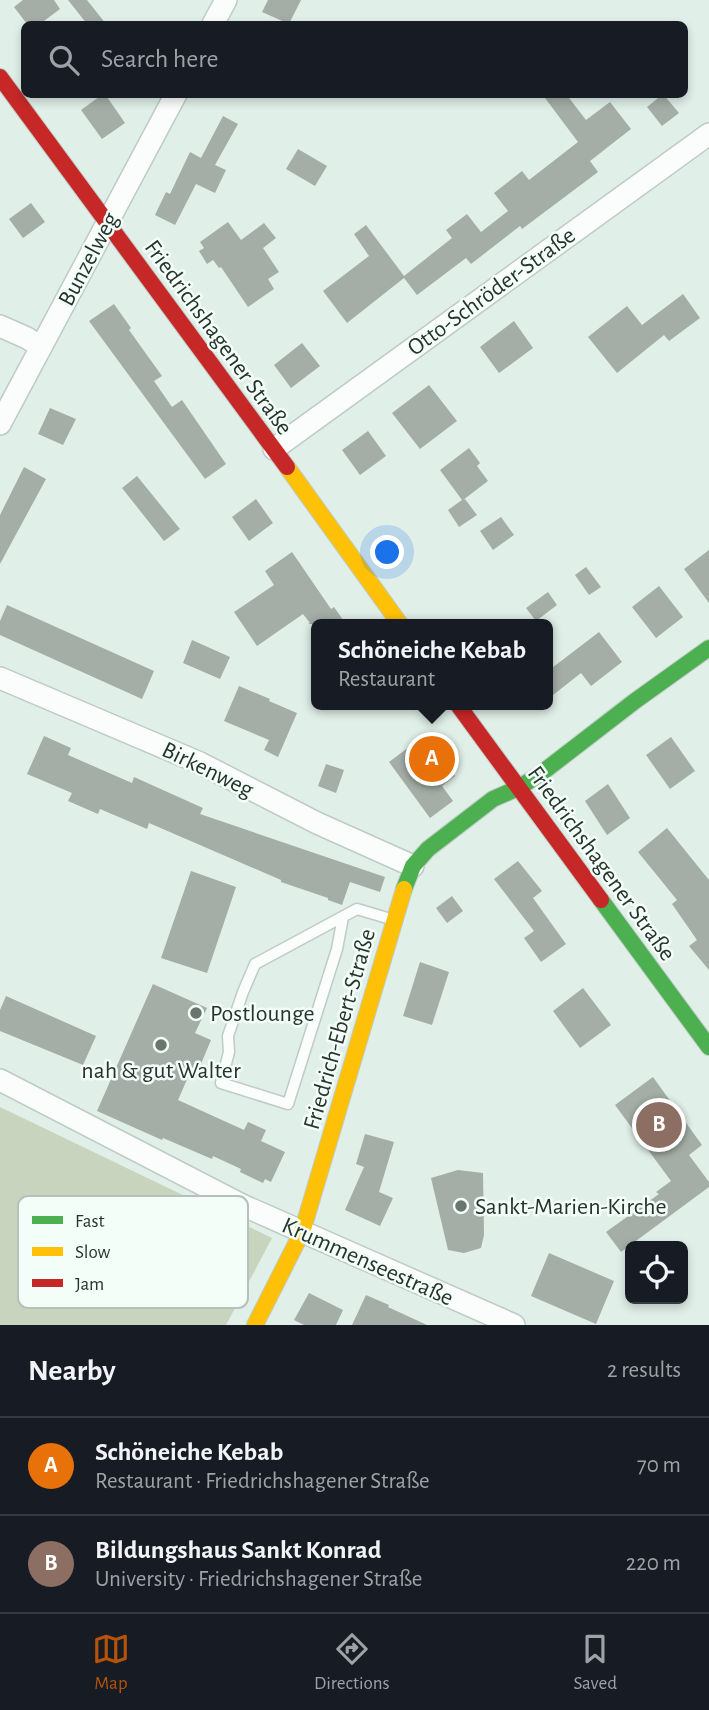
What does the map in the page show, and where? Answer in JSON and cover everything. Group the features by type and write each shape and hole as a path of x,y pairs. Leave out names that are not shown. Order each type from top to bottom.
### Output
{"main road":[{"name":"Friedrichshagener Straße","path":"0,77 396,619"},
{"name":"Friedrich-Ebert-Straße","path":"255,1325 302,1232 394,920 413,866 428,849 494,799 539,775 709,648"},
{"name":"Friedrichshagener Straße","path":"462,710 709,1048"}],"street":[{"path":"215,21 226,0"},
{"name":"Bunzelweg","path":"0,424 174,98"},
{"name":"Otto-Schröder-Straße","path":"274,449 709,134"},
{"path":"0,326 41,347"},
{"name":"Birkenweg","path":"0,678 200,763 317,824 413,866"},
{"name":"Krummenseestraße","path":"0,1080 225,1196"},
{"name":"Krummenseestraße","path":"248,1208 514,1325"}],"lane":[{"path":"343,916 337,949 288,1104 221,1083 229,1052 228,1037 255,964 343,916 357,909 394,920"}],"green space":[{"path":"0,1107 185,1196 18,1196 18,1308 235,1308 226,1325 0,1325"},
{"path":"248,1226 272,1238 248,1283"}],"building":[{"path":"23,0 54,0 60,9 44,21 25,21 14,7"},
{"path":"68,0 87,0 104,21 85,21"},
{"path":"268,0 301,0 290,21 282,21 262,12"},
{"path":"98,98 108,98 125,123 102,139 81,110"},
{"path":"545,98 569,98 586,120 610,102 631,129 590,161 598,172 471,264 466,258 417,295 404,278 347,323 323,291 369,256 354,234 366,225 404,276 452,238 446,230 467,214 481,232 508,211 494,193 522,171 529,180 578,142"},
{"path":"658,98 666,98 679,113 662,126 647,107"},
{"path":"223,116 238,124 215,165 226,170 215,193 196,184 175,225 155,215 166,192 170,194 190,152 201,158"},
{"path":"298,149 327,166 315,186 286,169"},
{"path":"31,203 45,222 23,238 9,219"},
{"path":"228,222 241,240 264,223 276,238 263,248 279,272 268,279 274,289 248,307 221,267 213,260 207,264 199,251 204,248 200,242"},
{"path":"683,294 700,318 669,341 664,335 617,373 588,337 627,306 642,325"},
{"path":"114,304 162,376 154,381 172,407 182,400 226,464 205,479 89,321"},
{"path":"514,321 533,348 499,373 480,347"},
{"path":"302,343 320,366 291,388 274,365"},
{"path":"429,385 457,421 420,449 392,413"},
{"path":"50,408 76,419 63,445 38,434"},
{"path":"368,431 386,456 360,475 342,450"},
{"path":"469,448 488,481 463,500 465,499 477,515 459,527 448,510 462,500 440,470"},
{"path":"24,467 46,479 0,564 0,515"},
{"path":"137,476 180,529 164,541 122,488"},
{"path":"256,499 273,523 249,541 232,517"},
{"path":"501,517 514,535 493,550 480,531"},
{"path":"709,550 709,603 684,569"},
{"path":"292,552 331,609 334,607 342,619 311,619 311,624 308,624 310,623 303,614 257,646 234,612 274,585 265,571"},
{"path":"586,567 601,587 589,595 575,575"},
{"path":"659,586 683,617 656,638 632,607"},
{"path":"548,592 557,605 539,619 534,619 526,608"},
{"path":"7,605 154,671 142,699 0,635 0,621"},
{"path":"599,632 622,662 591,686 581,673 553,695 553,667"},
{"path":"192,640 230,657 220,679 183,663"},
{"path":"239,686 297,713 278,757 264,750 269,740 224,721"},
{"path":"425,735 455,776 442,786 453,801 430,818 389,762"},
{"path":"44,736 71,748 68,755 132,783 134,777 203,808 200,814 385,877 380,892 350,882 342,905 281,882 149,823 147,829 100,809 98,814 68,801 72,793 27,774"},
{"path":"671,737 695,771 670,789 646,755"},
{"path":"326,764 344,770 336,793 318,786"},
{"path":"608,784 630,818 607,835 585,801"},
{"path":"667,828 709,880 709,970 689,946 697,940 672,904 677,900 638,852"},
{"path":"518,861 542,891 533,898 566,944 541,962 524,938 534,931 494,879"},
{"path":"191,871 236,887 207,973 161,958"},
{"path":"452,896 463,911 447,923 436,908"},
{"path":"420,962 449,972 432,1025 403,1016"},
{"path":"153,984 207,1008 195,1033 211,1040 198,1071 192,1068 178,1100 244,1130 248,1122 266,1130 261,1141 285,1152 271,1182 265,1179 263,1183 213,1156 212,1159 163,1138 162,1140 97,1111"},
{"path":"583,988 611,1025 580,1048 553,1011"},
{"path":"6,996 96,1036 83,1065 0,1031 0,1010"},
{"path":"653,1077 702,1145 689,1155 709,1182 709,1187 636,1241 625,1241 625,1249 621,1252 606,1232 659,1194 656,1192 671,1181 615,1105"},
{"path":"365,1134 394,1142 379,1192 393,1198 380,1226 345,1210 364,1167 356,1164"},
{"name":"Sankt-Marien-Kirche","path":"458,1170 483,1173 484,1235 481,1248 464,1253 448,1250 431,1178"},
{"path":"549,1253 614,1281 596,1324 531,1296"},
{"path":"309,1293 343,1310 336,1325 304,1325 294,1320"},
{"path":"366,1295 389,1305 388,1307 427,1325 352,1325"}],"traffic: fast":[{"path":"404,889 413,866 428,849 493,799 539,775 709,648"},
{"path":"601,900 709,1047"}],"traffic: slow":[{"path":"287,467 396,619"},
{"path":"255,1325 302,1232 404,889"}],"traffic: jam":[{"path":"0,77 287,467"},
{"path":"462,710 601,900"}],"place":[{"name":"Schöneiche Kebab","path":"432,759"},
{"name":"Postlounge","path":"196,1013"},
{"name":"nah & gut Walter","path":"161,1045"},
{"name":"Bildungshaus Sankt Konrad","path":"659,1125"},
{"name":"Sankt-Marien-Kirche","path":"461,1206"}]}
